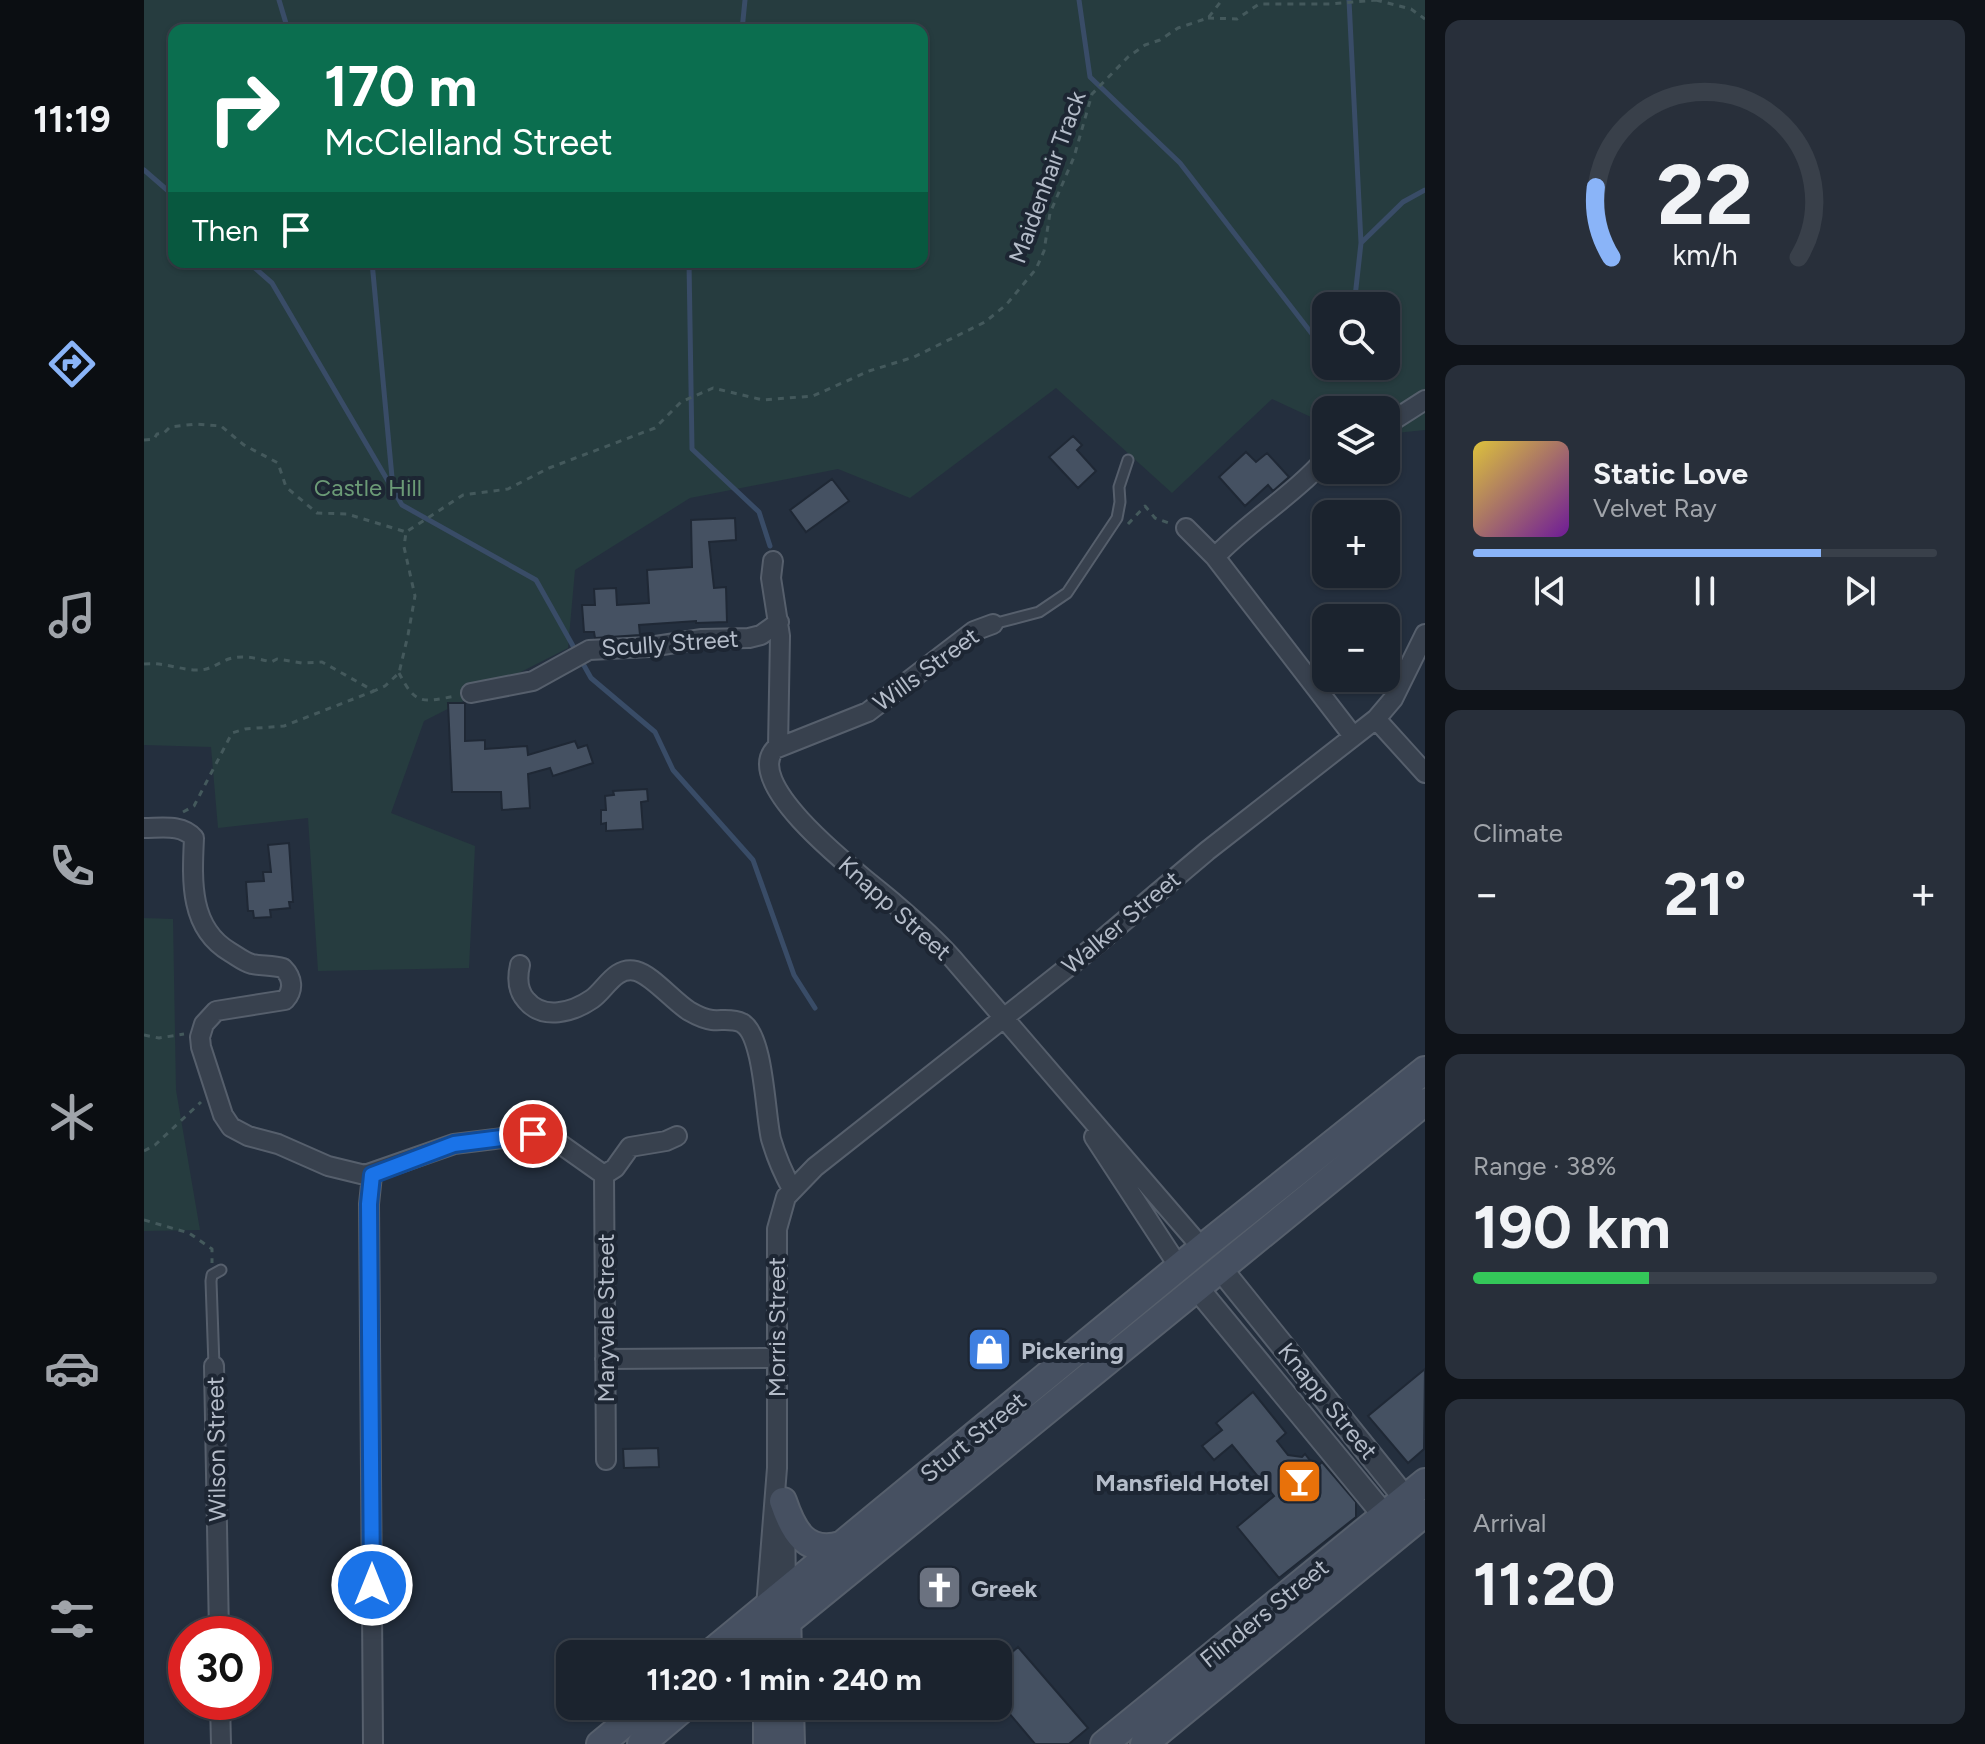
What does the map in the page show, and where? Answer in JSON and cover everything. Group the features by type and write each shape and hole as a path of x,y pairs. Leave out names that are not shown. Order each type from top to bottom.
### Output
{"main road":[{"name":"Sturt Street","path":"780,1606 841,1545 1202,1248 1425,1070"},
{"name":"Sturt Street","path":"730,1640 780,1606 1197,1288 1425,1102"},
{"path":"1202,1248 1220,1268"},
{"path":"1179,1267 1197,1288"},
{"path":"783,1501 793,1526 809,1544 822,1549 841,1545"},
{"name":"Flinders Street","path":"1104,1744 1419,1502"},
{"name":"Flinders Street","path":"1144,1744 1392,1524"},
{"name":"Morris Street","path":"764,1640 780,1606"},
{"name":"Morris Street","path":"780,1606 786,1640"},
{"path":"600,1744 629,1720"},
{"path":"641,1744 669,1720"},
{"path":"767,1744 770,1720"},
{"path":"779,1720 791,1744"}],"street":[{"path":"1400,416 1425,400"},
{"path":"1215,557 1250,523 1312,472"},
{"path":"1186,528 1215,557 1353,736"},
{"path":"773,561 770,571 779,622 778,747"},
{"name":"Scully Street","path":"471,693 533,681 584,652 702,639 749,638 761,635 779,622"},
{"name":"Wills Street","path":"778,747 859,717 904,687 974,631 993,624"},
{"name":"Walker Street","path":"792,1189 815,1167 1091,949 1196,860 1376,719 1393,699 1425,634"},
{"path":"749,638 766,642 779,661"},
{"path":"1376,719 1425,773"},
{"name":"Knapp Street","path":"778,747 770,755 770,767 778,790 793,811 854,873 893,902 944,949 1202,1248"},
{"path":"144,828 185,830 194,838 194,890 202,921 210,936 221,947 248,963 283,968 291,983 285,1000 216,1011 201,1030 201,1047 223,1115 231,1127 328,1166 372,1175 454,1144 536,1134 556,1141 604,1175 615,1168 630,1147 677,1136"},
{"path":"520,965 518,984 523,996 542,1011 556,1013 584,1004 602,990 613,976 633,971 700,1017 732,1020 745,1026 756,1048 771,1138 792,1189"},
{"name":"Knapp Street","path":"1073,1100 1112,1168 1179,1267"},
{"path":"372,1175 369,1220 373,1744"},
{"name":"Maryvale Street","path":"604,1175 606,1460"},
{"name":"Morris Street","path":"780,1606 777,1229 782,1206 792,1189"},
{"path":"1148,1222 1165,1206"},
{"name":"Knapp Street","path":"1220,1268 1419,1502"},
{"name":"Knapp Street","path":"1197,1288 1392,1524"},
{"path":"1231,1329 1255,1309"},
{"path":"605,1359 777,1358"},
{"name":"Wilson Street","path":"214,1366 219,1616"},
{"name":"Morris Street","path":"777,1468 783,1501 780,1606"},
{"path":"220,1720 221,1744"}],"lane":[{"name":"Wills Street","path":"993,624 1039,612 1067,593 1117,518 1119,487 1128,460"},
{"name":"Wilson Street","path":"214,1366 216,1272"}],"path":[{"name":"Maidenhair Track","path":"406,532 463,495 508,489 549,468 655,428 681,402 713,388 763,400 813,396 869,371 914,357 985,322 1006,305 1036,269 1044,251 1050,213 1074,157 1092,94 1112,72 1145,45 1208,18 1222,0"},
{"path":"1208,18 1237,19 1259,4 1330,4 1376,0 1411,9 1425,19"},
{"path":"144,440 154,439 170,427 196,424 221,426 244,445 278,463 286,487 317,513 347,514 406,532 404,547 415,596 399,673 385,686 284,726 232,733 194,806 180,814 174,828"},
{"path":"1145,506 1155,518"},
{"path":"144,664 160,662 195,670 210,669 227,660 242,657 271,662 277,659 322,662 374,691"},
{"path":"399,673 409,693 425,702 471,693"},
{"path":"144,1035 159,1038 201,1030"},
{"path":"144,1151 155,1145 215,1089"},
{"path":"144,1220 189,1233 212,1249 216,1272"}],"green space":[{"name":"Castle Hill","path":"144,0 1425,0 1425,430 1400,433 1400,396 1312,396 1312,418 1272,399 1172,493 1056,388 910,498 838,469 690,498 575,570 568,648 424,721 391,813 475,846 469,968 318,971 308,818 218,828 211,747 144,745"},
{"path":"144,918 173,919 176,1090 200,1230 144,1231"}],"building":[{"path":"1073,436 1082,445 1077,450 1096,471 1078,488 1049,457"},
{"path":"1246,452 1256,462 1267,453 1289,477 1273,491 1268,485 1245,506 1219,477"},
{"path":"832,479 849,501 806,532 790,510"},
{"path":"735,518 736,540 709,542 714,588 726,587 727,622 639,625 640,635 595,638 594,632 584,632 582,605 595,605 594,589 616,588 617,605 649,603 647,570 692,567 691,520"},
{"path":"448,703 465,703 465,741 485,740 485,749 527,746 528,755 575,741 578,748 587,745 593,763 553,776 550,768 528,774 530,808 502,810 501,792 452,792"},
{"path":"647,789 648,801 641,802 643,829 606,831 606,823 601,824 601,810 606,810 605,796 614,795 613,791"},
{"path":"289,843 293,902 289,902 290,908 270,910 271,917 254,918 253,911 248,911 246,882 264,881 263,872 271,872 268,845"},
{"path":"1425,1369 1424,1449 1408,1463 1368,1416"},
{"name":"Mansfield Hotel","path":"1253,1392 1286,1433 1277,1441 1288,1455 1302,1457 1305,1454 1316,1468 1322,1462 1356,1502 1356,1517 1279,1578 1237,1527 1274,1496 1232,1445 1214,1460 1202,1446 1222,1430 1216,1423"},
{"path":"658,1448 659,1467 624,1468 623,1449"},
{"path":"1018,1647 1088,1728 1069,1744 1035,1744 1012,1717 1012,1652"}],"waterway":[{"path":"279,0 286,24"},
{"path":"743,24 745,0"},
{"path":"1079,0 1090,77 1180,163 1312,334"},
{"path":"1349,0 1361,243 1356,292"},
{"path":"144,170 168,191"},
{"path":"1362,242 1403,202 1425,190"},
{"path":"255,268 272,283 402,505 536,580 591,678 655,732 673,770 753,860 794,975 815,1008"},
{"path":"373,268 393,488"},
{"path":"689,268 692,449 759,512 770,546"}],"place":[{"name":"Pickering","path":"990,1350"},
{"name":"Mansfield Hotel","path":"1300,1482"},
{"name":"Greek","path":"940,1588"}],"route":[{"path":"372,1585 369,1204 372,1175 454,1144 533,1134"}]}
